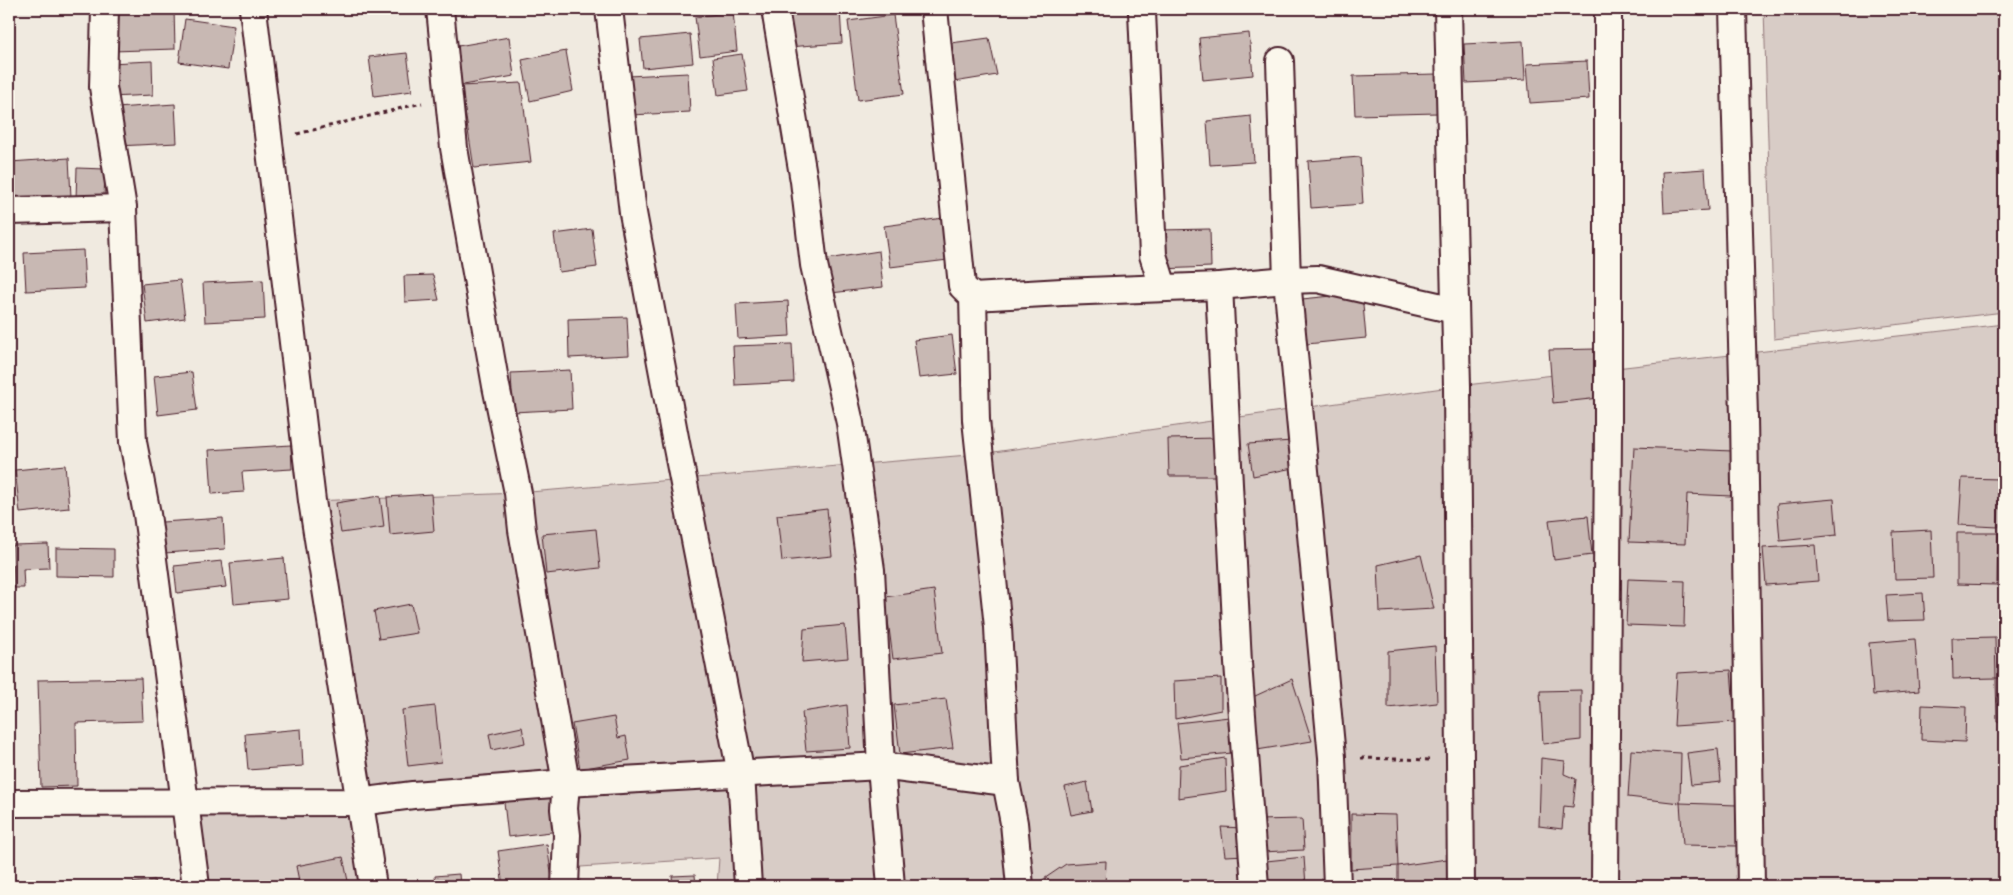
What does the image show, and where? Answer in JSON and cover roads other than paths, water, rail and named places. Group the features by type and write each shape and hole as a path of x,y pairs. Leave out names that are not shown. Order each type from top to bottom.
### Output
{"street":[{"path":"105,9 103,87 122,208 133,442 147,514 196,886"},
{"path":"253,9 312,502 373,886"},
{"path":"440,9 454,148 496,386 518,494 522,530 566,783 564,809 568,835 566,886"},
{"path":"609,9 633,213 741,774 748,886"},
{"path":"775,9 804,181 814,264 850,423 871,570 881,766 891,886"},
{"path":"934,9 962,286 973,298 976,420 998,627 1006,782 1014,822 1020,886"},
{"path":"1448,9 1455,310 1461,886"},
{"path":"1605,886 1608,9"},
{"path":"1733,9 1744,427 1751,886"},
{"path":"1142,12 1153,255 1163,287"},
{"path":"1280,62 1287,280 1332,757 1337,886"},
{"path":"9,211 122,208"},
{"path":"973,298 1163,287 1219,286 1318,279 1455,310"},
{"path":"1219,286 1238,663 1255,886"},
{"path":"9,803 360,802 413,795 566,783 881,766 1006,782"}]}
